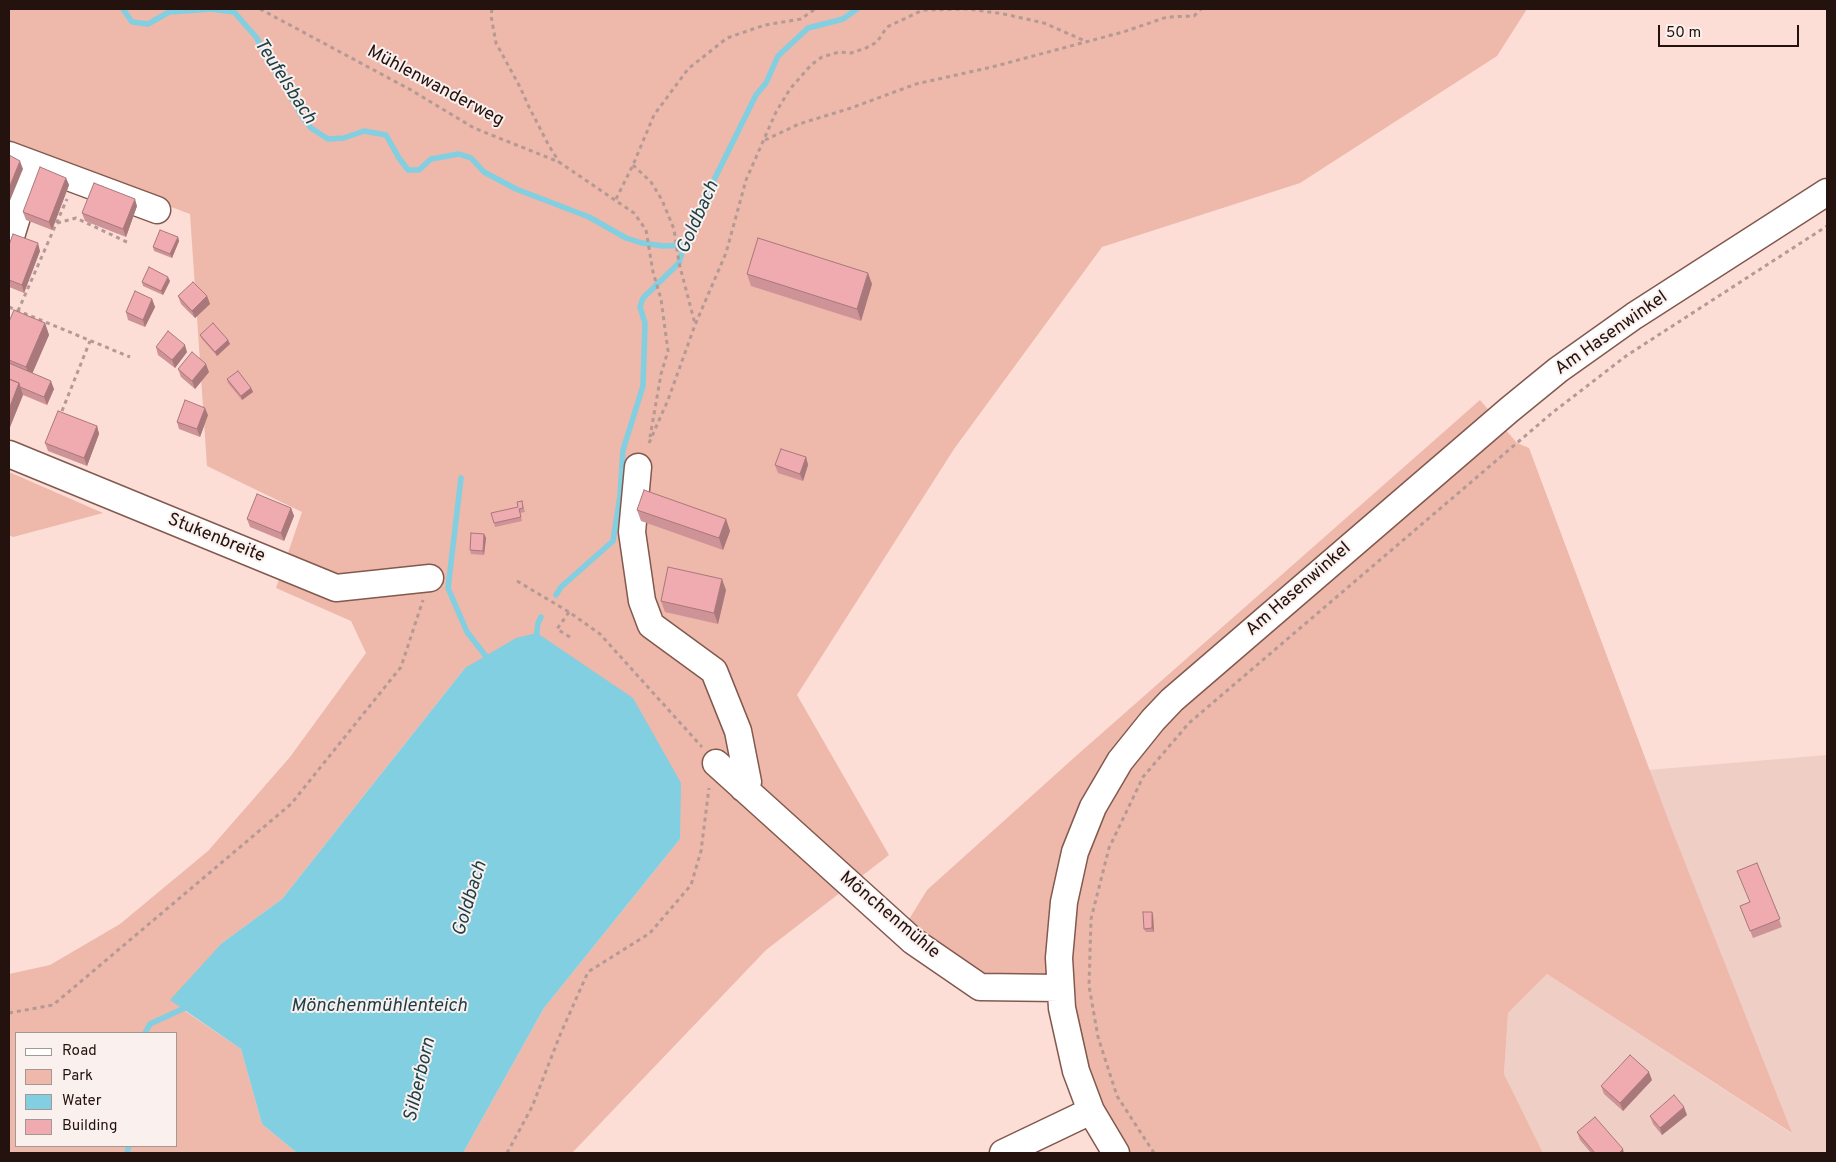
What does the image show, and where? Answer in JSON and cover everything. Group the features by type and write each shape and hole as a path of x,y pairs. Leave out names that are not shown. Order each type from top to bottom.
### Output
{"street":[{"path":"9,155 157,210"},
{"path":"9,243 33,165"},
{"name":"Am Hasenwinkel","path":"1116,1153 1091,1111 1076,1071 1067,1037 1059,988 1060,931 1067,886 1075,852 1093,807 1120,761 1172,700 1360,537 1558,370 1634,316 1827,192"},
{"name":"Stukenbreite","path":"9,454 336,588 430,578"},
{"path":"638,468 632,532 642,602 650,625 714,671 738,731 748,782 743,788"},
{"name":"Mönchenmühle","path":"716,763 913,941 980,987 1059,988"},
{"path":"1003,1153 1091,1111"}],"path":[{"name":"Mühlenwanderweg","path":"260,9 411,90 474,128 559,162 616,200"},
{"path":"492,9 496,44 559,162"},
{"path":"815,9 801,18 765,24 727,38 688,69 654,115 633,166 616,200 634,213 646,230 668,351 661,374 649,443 668,400 695,325 726,253 746,180 780,105 811,65 822,57 839,52 851,53 866,48 877,42 887,27 923,10 968,9 1004,14 1044,23 1085,41"},
{"path":"765,140 799,124 851,108 916,84 992,67 1124,32 1167,17 1194,16 1201,9"},
{"path":"633,166 654,188 662,200 674,230 679,263 695,325"},
{"path":"18,311 68,196"},
{"path":"56,223 76,218 129,243"},
{"path":"1154,1153 1117,1096 1098,1037 1089,986 1091,919 1109,848 1143,777 1189,723 1552,413 1626,356 1827,226"},
{"path":"9,308 130,357"},
{"path":"62,411 90,341"},
{"path":"9,1013 53,1005 291,804 401,667 430,578"},
{"path":"507,1153 532,1107 560,1035 588,972 650,933 691,885 701,851 710,786 716,763 600,634 569,612 517,581"},
{"path":"569,612 557,629 573,639"}],"shaded area":[{"path":"1827,755 1827,1153 1543,1153 1504,1074 1508,1013 1547,974 1791,1133 1648,770"}],"green space":[{"path":"9,9 1527,9 1497,56 1300,183 1102,247 954,449 797,695 889,855 766,950 572,1153 463,1153 544,1008 680,839 465,668 282,899 222,943 182,1009 241,1049 262,1124 297,1153 9,1153 9,974 50,965 120,924 208,851 290,757 366,653 351,621 276,588 302,512 207,466 190,214 9,146"},
{"path":"1480,400 1517,443 1529,448 1674,835 1792,1133 1547,974 1508,1013 1504,1074 1543,1153 1130,1153 1103,1108 1085,1063 1070,976 983,977 908,921 927,890"},
{"path":"9,472 103,513 13,537 9,535"}],"water":[{"name":"Mönchenmühlenteich","path":"537,633 633,698 681,783 680,839 544,1008 463,1153 297,1153 262,1124 241,1049 170,1000 222,943 282,899 465,668 516,638"}],"building":[{"path":"9,155 20,161 9,188"},
{"path":"40,167 66,178 49,222 23,212"},
{"path":"94,183 135,199 123,229 82,213"},
{"path":"160,230 178,237 170,254 153,247"},
{"path":"13,234 38,243 22,285 9,280 9,245"},
{"path":"758,238 868,273 857,309 747,274"},
{"path":"149,267 168,277 161,291 142,282"},
{"path":"193,282 207,296 192,311 178,296"},
{"path":"135,291 152,299 143,320 126,312"},
{"path":"14,310 45,323 26,367 9,360 9,322"},
{"path":"213,323 228,340 215,352 200,335"},
{"path":"168,331 185,345 172,360 156,347"},
{"path":"192,352 206,364 192,381 178,369"},
{"path":"9,363 51,381 44,397 20,387 19,383 9,379"},
{"path":"238,371 251,388 241,396 227,379"},
{"path":"9,379 19,383 9,409"},
{"path":"185,400 205,408 197,429 177,422"},
{"path":"58,411 97,426 84,458 45,443"},
{"path":"781,449 806,457 800,474 775,465"},
{"path":"644,490 726,519 719,538 637,510"},
{"path":"257,494 291,508 281,533 247,519"},
{"path":"522,501 523,508 519,509 521,517 494,523 491,513 518,507 517,502"},
{"path":"471,533 484,534 483,551 470,550"},
{"path":"668,567 722,579 714,613 661,601"},
{"path":"1757,863 1780,919 1750,931 1740,906 1750,902 1737,871"},
{"path":"1143,912 1152,912 1152,928 1144,929"},
{"path":"1630,1055 1649,1072 1620,1103 1601,1086"},
{"path":"1674,1095 1684,1107 1660,1128 1650,1116"},
{"path":"1595,1117 1623,1149 1619,1153 1595,1153 1577,1132"}],"waterway":[{"name":"Teufelsbach","path":"123,9 132,22 148,24 169,12 211,9 234,12 256,37 303,118 311,128 328,139 344,138 364,131 386,135 408,170 419,170 431,159 459,154 471,158 484,172 516,189 589,217 626,238 642,243 663,246 684,245"},
{"name":"Goldbach","path":"556,595 561,587 613,541 620,496 623,450 643,386 645,323 640,307 643,298 679,263 684,245 695,232 713,182 756,95 766,83 778,56 808,28 843,19 857,9"},
{"path":"461,478 448,588 467,632 485,655"},
{"name":"Goldbach","path":"536,639 538,623 541,617"},
{"name":"Goldbach","path":"146,1032 150,1024 189,1006"},
{"name":"Goldbach","path":"127,1153 129,1147"}],"water label":[{"name":"Silberborn","path":"421,1080"}]}
